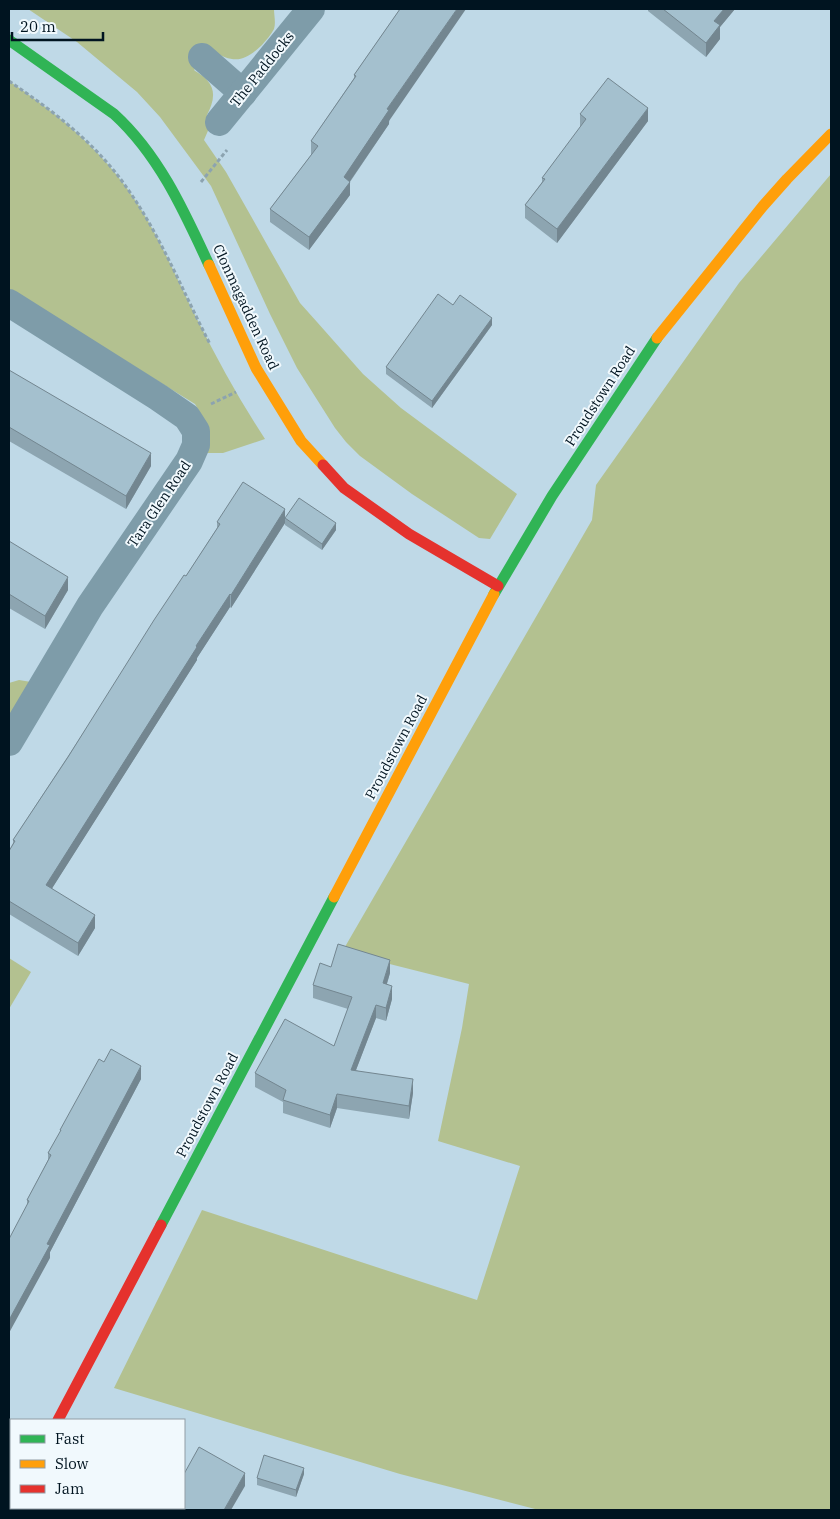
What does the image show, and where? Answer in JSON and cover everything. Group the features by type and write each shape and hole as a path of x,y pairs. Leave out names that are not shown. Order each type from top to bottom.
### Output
{"main road":[{"name":"Clonmagadden Road","path":"9,40 114,114 127,126 159,167 183,208 256,368 301,441 344,488 410,534 498,586"},
{"name":"Proudstown Road","path":"59,1419 498,586 552,496 655,341 763,206 831,134"}],"street":[{"name":"The Paddocks","path":"219,122 305,11"},
{"path":"202,57 243,93"},
{"name":"Tara Glen Road","path":"9,303 172,407 186,417 196,431 196,445 189,461 90,606 9,742"}],"path":[{"path":"204,407 236,392"}],"green space":[{"path":"28,9 274,9 274,29 255,51 244,58 232,59 212,51 194,70 207,80 213,93 207,115 213,119 204,140 226,172 300,303 363,374 401,408 517,494 490,539 479,538 412,494 360,456 346,442 297,368 211,186 160,117 137,92 77,42"},
{"path":"9,81 41,104 87,142 126,187 147,219 221,366 265,439 223,453 207,453 206,423 195,404 9,289"},
{"path":"831,174 831,1510 539,1510 400,1474 114,1388 202,1210 477,1300 520,1166 438,1141 462,1028 469,984 342,952 592,520 596,485 739,283"},
{"path":"19,680 31,682 9,721 9,683"},
{"path":"9,958 31,972 9,1009"}],"building":[{"path":"400,9 457,9 387,109 389,110 344,177 350,182 309,237 270,209 318,146 311,141"},
{"path":"663,9 724,9 714,21 720,25 706,43"},
{"path":"608,78 648,108 557,229 525,205 545,179 542,178 586,119 580,114"},
{"path":"438,294 453,305 460,295 492,318 432,401 386,367"},
{"path":"9,370 151,453 126,496 9,427"},
{"path":"243,482 285,509 231,595 196,646 46,885 95,915 78,943 9,901 9,851 15,841 13,840 68,757 154,620 220,524 217,522"},
{"path":"299,498 336,523 322,544 285,518"},
{"path":"9,541 68,577 45,616 9,594"},
{"path":"338,944 390,960 383,983 392,986 386,1008 376,1005 351,1070 413,1079 409,1106 337,1094 330,1115 283,1100 286,1090 255,1073 285,1019 334,1046 352,997 313,985 320,963 331,967"},
{"path":"111,1049 141,1066 47,1244 50,1245 9,1320 9,1239 51,1155 48,1153 60,1130 99,1059 104,1062"},
{"path":"199,1447 245,1473 224,1510 163,1510 185,1509 185,1472"},
{"path":"264,1455 304,1468 296,1490 257,1478"}],"traffic: fast":[{"path":"9,40 114,114 130,130 144,147 169,185 209,265"},
{"path":"494,594 552,496 657,338"},
{"path":"161,1225 334,897"}],"traffic: slow":[{"path":"657,338 763,206 831,134"},
{"path":"209,265 256,368 301,441 323,465"},
{"path":"334,897 494,594"}],"traffic: jam":[{"path":"323,465 344,488 409,534 498,586"},
{"path":"59,1419 161,1225"}]}
